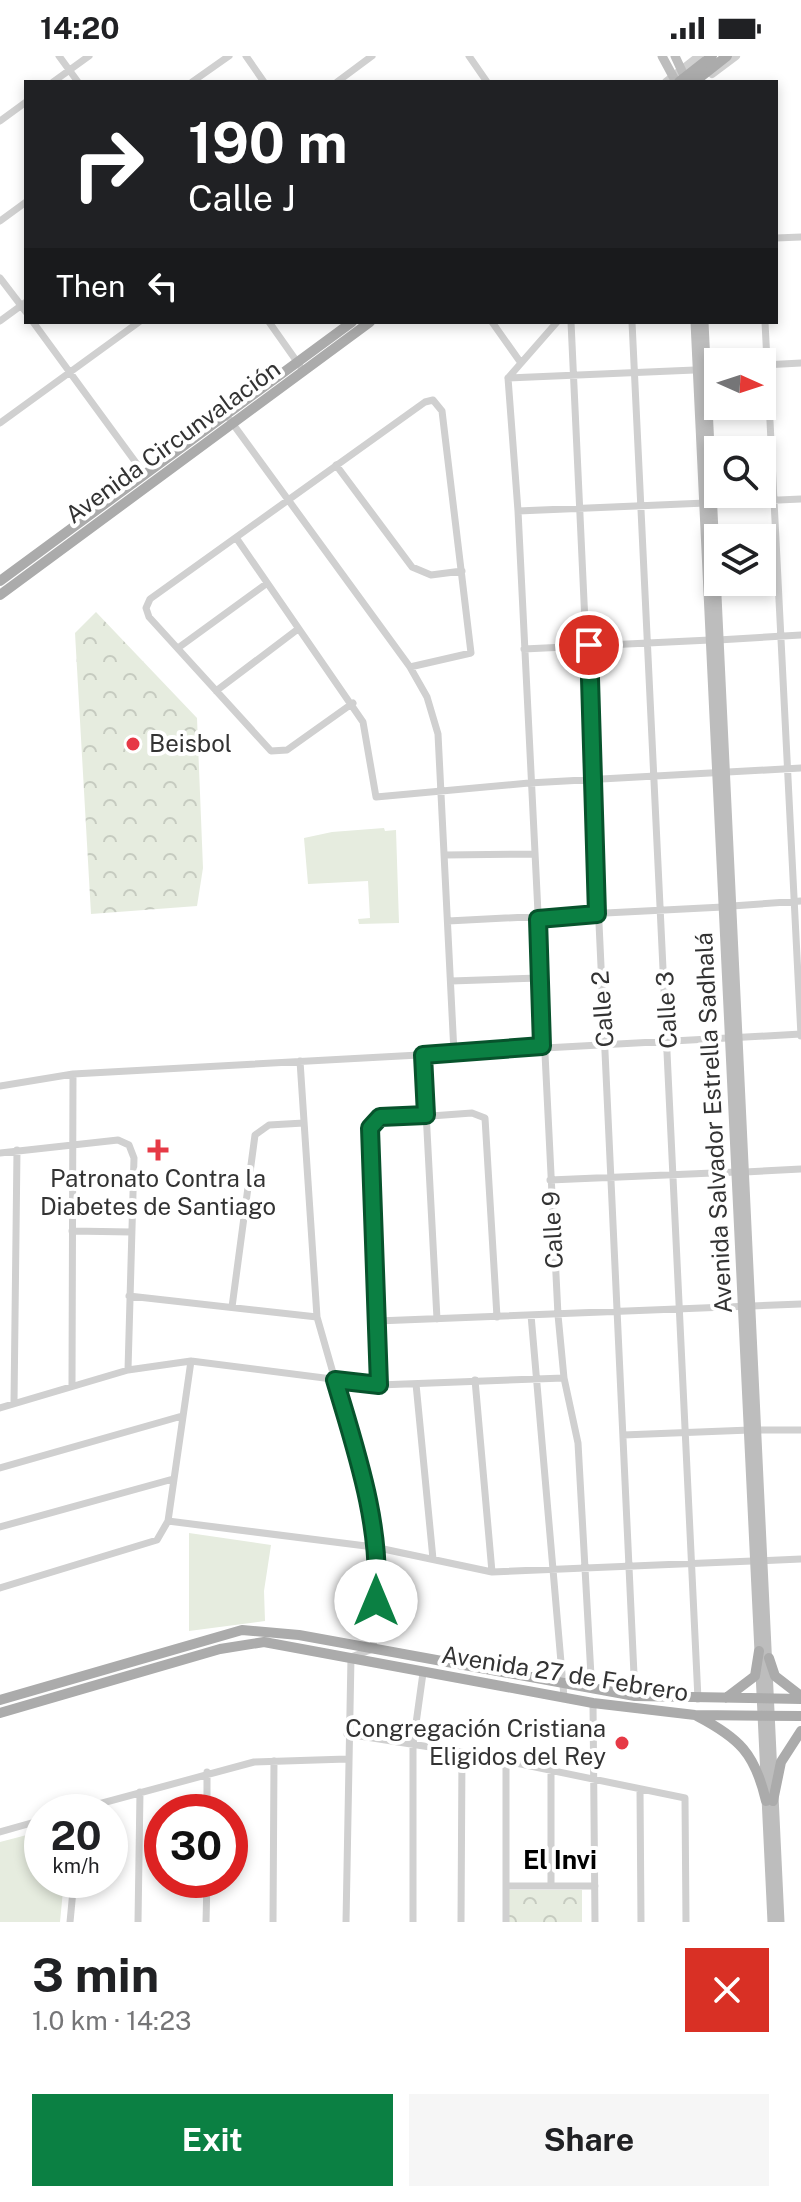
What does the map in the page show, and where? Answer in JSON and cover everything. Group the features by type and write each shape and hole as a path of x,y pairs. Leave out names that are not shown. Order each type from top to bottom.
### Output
{"main road":[{"path":"662,56 675,78"},
{"path":"675,56 675,78"},
{"path":"675,78 712,56"},
{"path":"697,80 727,56"},
{"name":"Avenida Circunvalación","path":"301,367 350,324"},
{"name":"Avenida Circunvalación","path":"0,595 151,484 230,419 367,324"},
{"name":"Avenida Salvador Estrella Sadhalá","path":"695,324 702,370"},
{"name":"Avenida Salvador Estrella Sadhalá","path":"704,324 704,436"},
{"name":"Avenida Circunvalación","path":"0,581 144,474 230,419"},
{"name":"Avenida Salvador Estrella Sadhalá","path":"707,508 754,1430 770,1801 772,1922"},
{"name":"Avenida 27 de Febrero","path":"0,1700 242,1630 299,1635 635,1696 698,1699 801,1697"},
{"name":"Avenida 27 de Febrero","path":"0,1713 247,1644 264,1642 593,1703 695,1715 801,1716"},
{"path":"764,1654 775,1676 801,1697"},
{"path":"724,1698 755,1676 764,1654"},
{"path":"695,1715 728,1732 748,1751 770,1801"},
{"path":"770,1801 781,1762 801,1731"},
{"name":"Avenida Salvador Estrella Sadhalá","path":"770,1801 780,1922"}],"street":[{"path":"59,56 76,80"},
{"path":"56,80 89,56"},
{"path":"195,80 229,56"},
{"path":"246,56 263,80"},
{"path":"340,80 372,56"},
{"path":"469,56 482,80"},
{"path":"675,78 699,56"},
{"path":"705,80 736,56"},
{"path":"0,121 24,103"},
{"path":"0,221 24,203"},
{"path":"778,238 801,237"},
{"path":"0,278 24,307 0,321"},
{"path":"34,324 151,484"},
{"path":"0,423 136,324"},
{"path":"270,324 301,367"},
{"path":"493,324 521,363"},
{"path":"508,378 555,324"},
{"name":"Calle 2","path":"571,324 589,645 597,914 613,1177 635,1696"},
{"name":"Calle 3","path":"632,324 669,1043 698,1699"},
{"path":"764,348 765,324"},
{"path":"776,364 801,363"},
{"path":"508,378 702,370"},
{"name":"Calle 9","path":"508,378 518,511 532,854 558,1315 564,1378 578,1443 588,1569 591,1676"},
{"path":"353,703 287,750 276,753 149,617 146,608 150,599 425,402 439,403 471,653 410,667"},
{"path":"230,419 410,667 427,697 438,734 454,1053"},
{"path":"336,465 412,567 431,575 462,571"},
{"path":"776,500 801,499"},
{"path":"518,511 704,502"},
{"path":"0,1086 73,1074 542,1046 801,1036 798,902 786,769 774,508"},
{"path":"237,539 353,703 370,741 376,797 529,783 801,768"},
{"path":"178,648 266,584"},
{"path":"216,691 298,629"},
{"path":"524,649 801,635"},
{"path":"445,855 532,854"},
{"path":"448,921 538,919 798,902"},
{"path":"451,981 539,978"},
{"path":"423,1055 437,1319"},
{"path":"300,1061 317,1317 364,1481 378,1576 373,1649 351,1657 347,1734 346,1922"},
{"path":"72,1385 73,1074"},
{"path":"379,1385 369,1134 372,1123 386,1116 472,1113 485,1118 497,1317"},
{"path":"232,1307 255,1135 269,1125 304,1123"},
{"path":"0,1153 118,1140 129,1145 134,1158 128,1370"},
{"path":"14,1403 17,1150"},
{"path":"550,1180 801,1169"},
{"path":"72,1231 131,1232"},
{"path":"129,1296 317,1317"},
{"path":"377,1321 801,1304"},
{"path":"531,1315 564,1697"},
{"path":"0,1408 128,1370 191,1361 379,1385 564,1378"},
{"path":"0,1588 157,1540 168,1521 191,1361"},
{"path":"475,1380 492,1572"},
{"path":"416,1384 433,1559"},
{"path":"0,1468 182,1416"},
{"path":"623,1435 801,1430"},
{"path":"0,1527 173,1479"},
{"path":"168,1521 374,1547 492,1572 801,1559"},
{"path":"413,1922 413,1745 423,1673"},
{"path":"593,1703 595,1922"},
{"path":"347,1734 462,1752 685,1798 686,1922"},
{"path":"461,1922 462,1752"},
{"path":"128,1796 207,1772 274,1761 347,1759"},
{"path":"273,1922 274,1761"},
{"path":"506,1762 506,1922"},
{"path":"551,1771 551,1886"},
{"path":"207,1772 207,1794"},
{"path":"640,1789 641,1922"},
{"path":"138,1922 140,1792"},
{"path":"0,1832 24,1825"},
{"path":"506,1886 595,1886"},
{"path":"70,1922 72,1898"},
{"path":"206,1922 207,1898"}],"green space":[{"path":"96,612 197,718 203,868 197,906 91,914 75,633"},
{"path":"384,828 385,831 396,830 399,923 359,924 358,919 370,918 368,881 308,884 304,838 332,832"},
{"path":"189,1533 271,1545 264,1591 265,1621 189,1631"},
{"path":"24,1836 24,1898 62,1898 60,1922 0,1922 0,1842"},
{"path":"507,1890 582,1890 582,1922 507,1922"}],"place":[{"name":"Beisbol","path":"133,744"},
{"name":"Patronato Contra la Diabetes de Santiago","path":"158,1150"},
{"name":"Congregación Cristiana Eligidos del Rey","path":"622,1743"}],"district":[{"name":"El Invi","path":"560,1860"}],"route":[{"path":"376,1601 378,1576 364,1481 335,1380 379,1385 370,1128 380,1117 426,1115 423,1055 542,1046 538,919 597,914 589,645"}]}
